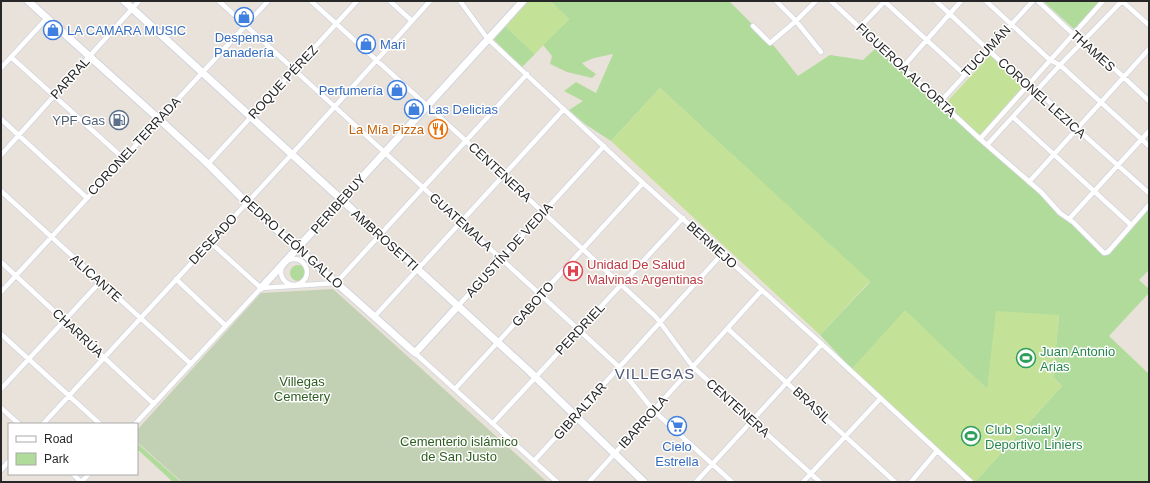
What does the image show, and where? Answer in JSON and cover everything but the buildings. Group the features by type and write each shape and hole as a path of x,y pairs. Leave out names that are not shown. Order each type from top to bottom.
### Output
{"street":[{"name":"PEDRO LEÓN GALLO","path":"28,1 159,119 336,283 375,316 557,482"},
{"name":"AMBROSETTI","path":"124,1 536,377 644,482"},
{"name":"PARRAL","path":"1,155 139,1"},
{"name":"GUATEMALA","path":"219,1 619,367 654,411 732,482"},
{"name":"CORONEL TERRADA","path":"1,292 268,1"},
{"name":"CENTENERA","path":"311,1 466,140 621,284 660,321 693,367 820,482"},
{"name":"ROQUE PÉREZ","path":"208,164 357,1"},
{"path":"390,1 412,21"},
{"name":"DESEADO","path":"44,423 292,154 430,1"},
{"name":"BERMEJO","path":"460,1 487,38 643,183 822,344 971,482"},
{"name":"PERIBEBUY","path":"136,423 298,248 487,38 523,1"},
{"path":"776,1 796,21 821,52"},
{"path":"753,26 770,43 796,21 816,1"},
{"name":"FIGUEROA ALCORTA","path":"831,1 980,139 1044,195 1060,213 1069,219 1102,252 1105,253 1131,225"},
{"path":"860,28 885,1 965,75"},
{"name":"CORONEL LEZICA","path":"936,1 1027,86 1037,90 1117,166 1149,193"},
{"path":"903,67 960,1"},
{"path":"986,1 1050,60 1060,65 1149,146"},
{"name":"TUCUMÁN","path":"940,102 1032,1"},
{"name":"THAMES","path":"1038,1 1073,34 1084,40 1149,101"},
{"path":"980,139 1103,1"},
{"path":"987,145 1060,65 1122,1 1149,25"},
{"path":"1,68 47,18"},
{"path":"1029,182 1076,128 1149,49"},
{"path":"11,57 123,158"},
{"path":"210,242 261,288 336,283 379,234 527,74"},
{"path":"375,316 564,109"},
{"path":"1013,117 1131,225 1149,205"},
{"path":"1,119 87,198"},
{"path":"1069,219 1149,131"},
{"name":"AGUSTÍN DE VEDIA","path":"415,353 604,146"},
{"name":"GABOTO","path":"455,389 643,183"},
{"name":"ALICANTE","path":"1,191 191,364"},
{"name":"PERDRIEL","path":"493,423 683,218"},
{"name":"GIBRALTAR","path":"534,461 722,254"},
{"path":"298,259 307,269 306,279 299,285 294,286 286,283 281,277 281,268 286,261 298,259"},
{"name":"CHARRÚA","path":"1,262 154,404"},
{"path":"176,279 226,326"},
{"path":"1,389 100,282"},
{"name":"IBARROLA","path":"589,482 762,290"},
{"name":"BRASIL","path":"728,329 895,482"},
{"path":"1,334 99,423"},
{"path":"696,482 822,344"},
{"path":"803,482 880,399"},
{"path":"1,408 18,423"},
{"path":"911,482 937,451"},
{"path":"1,470 8,462"}],"green space":[{"path":"527,1 550,1 569,19 535,54 504,25"},
{"path":"550,1 729,1 774,46 798,76 830,55 863,60 875,49 903,67 1108,255 1149,207 1149,270 1139,280 1149,289 1149,293 1109,336 1149,374 1149,482 975,482 1062,386 1053,377 1059,315 987,389 905,311 852,369 820,335 870,282 660,88 611,141 585,124 569,110 583,101 564,91 576,82 596,93 613,54 594,58 582,63 596,74 592,78 567,72 550,64 552,56 543,45 569,19"},
{"path":"1043,1 1100,1 1074,29"},
{"path":"504,25 535,54 522,67 492,38"},
{"path":"991,54 1026,86 980,136 945,104"},
{"path":"660,88 870,281 820,335 611,141"},
{"path":"298,265 304,267 306,273 304,279 298,281 292,279 290,273 292,267"},
{"name":"Villegas Cemetery","path":"333,289 547,482 182,482 138,443 138,429 261,293"},
{"name":"Club Social y Deportivo Liniers","path":"905,310 987,389 996,311 1059,315 1053,377 1062,386 975,482 852,369"},
{"path":"138,444 181,482 173,482 138,450"}],"place":[{"name":"Despensa Panadería","path":"244,17"},
{"name":"LA CAMARA MUSIC","path":"53,30"},
{"name":"Mari","path":"366,44"},
{"name":"Perfumería","path":"397,90"},
{"name":"Las Delicias","path":"414,109"},
{"name":"YPF Gas","path":"119,120"},
{"name":"La Mía Pizza","path":"438,129"},
{"name":"Unidad De Salud Malvinas Argentinas","path":"573,271"},
{"name":"Juan Antonio Arias","path":"1026,358"},
{"name":"Cielo Estrella","path":"677,426"},
{"name":"Club Social y Deportivo Liniers","path":"971,436"}],"district":[{"name":"VILLEGAS","path":"655,373"}],"park label":[{"name":"Cementerio islámico de San Justo","path":"459,448"}]}
